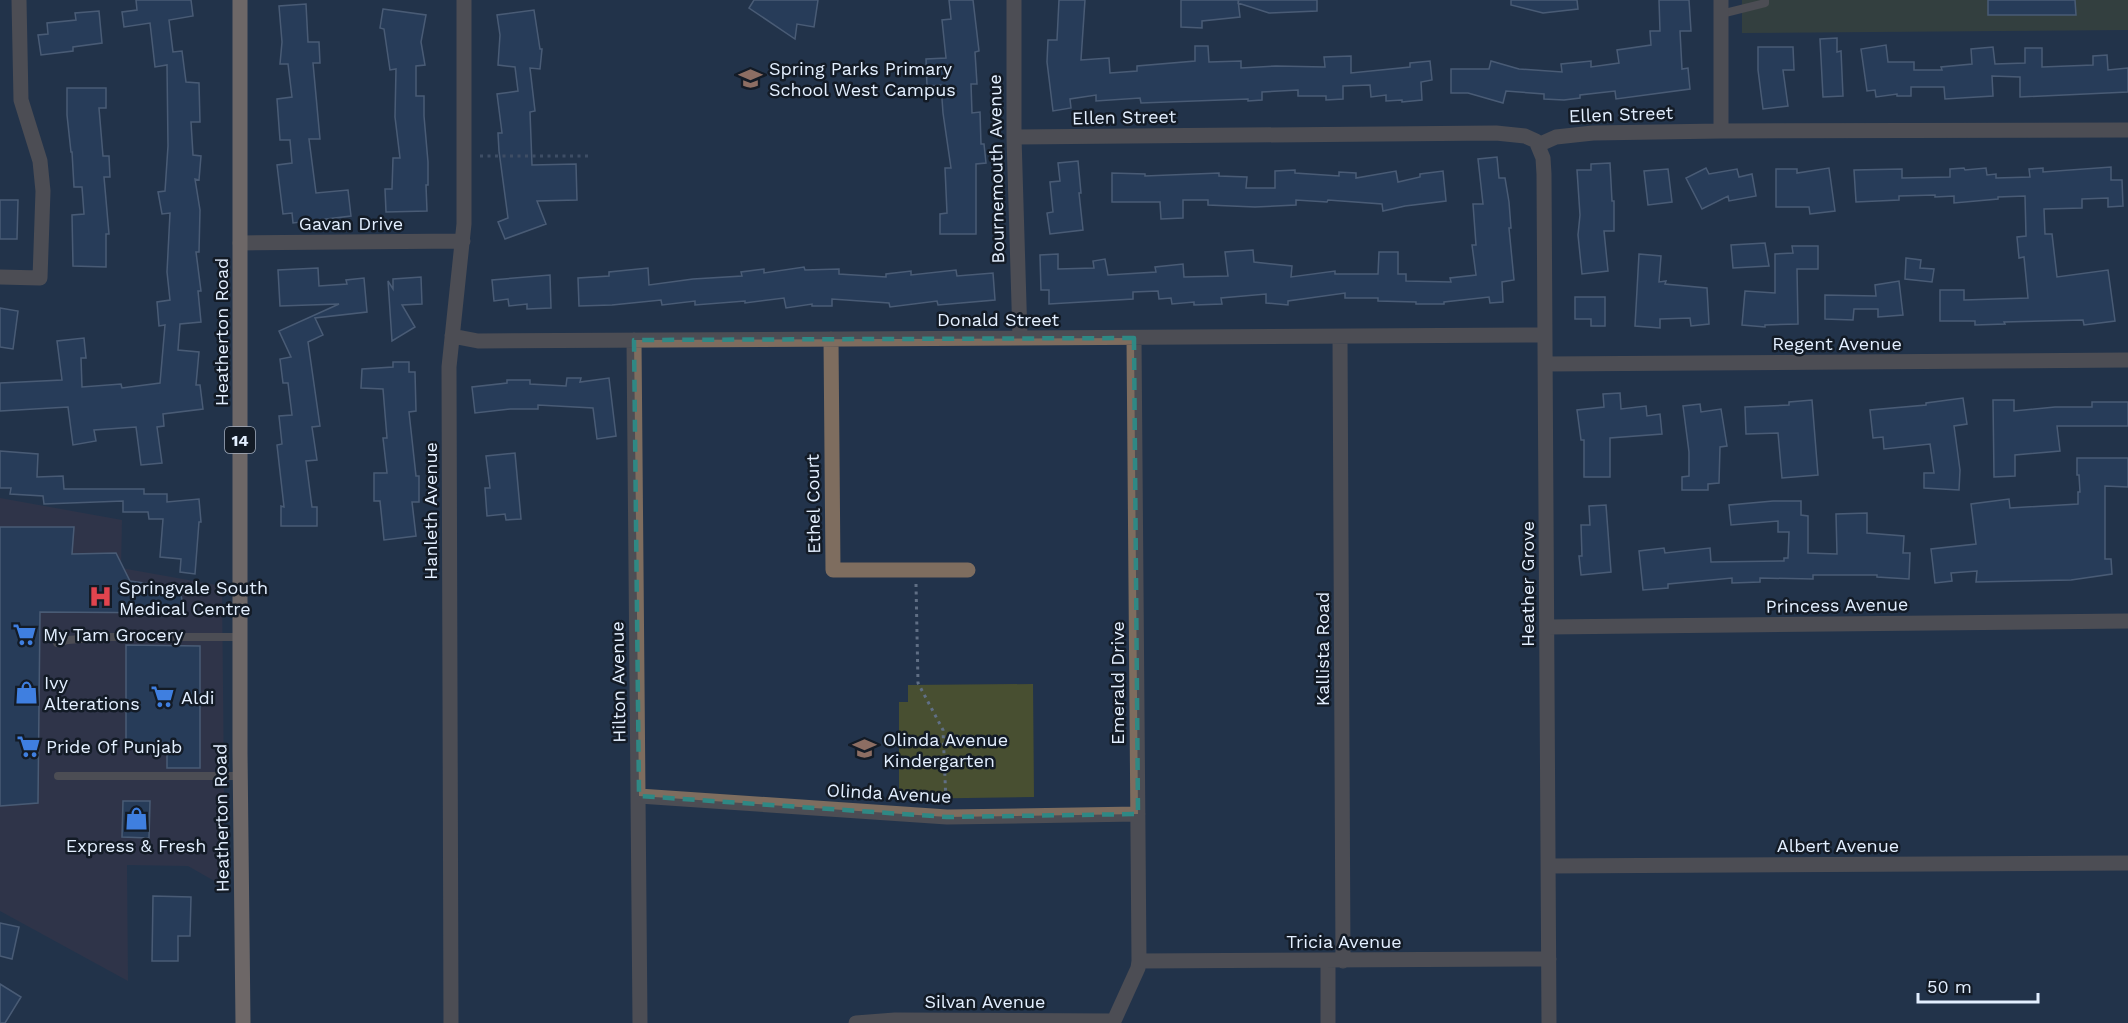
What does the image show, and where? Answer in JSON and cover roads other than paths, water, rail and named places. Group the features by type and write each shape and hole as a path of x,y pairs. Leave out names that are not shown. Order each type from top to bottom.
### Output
{"main road":[{"name":"Heatherton Road","path":"240,0 240,776 243,1023"}],"street":[{"path":"0,278 40,278 42,191 40,161 21,100 19,0"},
{"name":"Hanleth Avenue","path":"451,1023 449,367 463,241 464,0"},
{"name":"Bournemouth Avenue","path":"1014,0 1014,137 1020,338"},
{"path":"1720,130 1721,7"},
{"name":"Ellen Street","path":"1014,137 1496,133 1525,136 1536,141 1538,146 1556,137 1593,133 1720,130 2128,130"},
{"name":"Heather Grove","path":"1538,146 1543,158 1544,174 1549,1023"},
{"name":"Gavan Drive","path":"240,243 463,241"},
{"name":"Donald Street","path":"452,336 478,341 1545,335"},
{"name":"Kallista Road","path":"1328,1023 1336,961 1340,337"},
{"name":"Emerald Drive","path":"1114,1022 1139,961 1134,338"},
{"name":"Ethel Court","path":"831,339 833,570 968,570"},
{"name":"Hilton Avenue","path":"634,340 640,1023"},
{"name":"Regent Avenue","path":"1546,364 2128,360"},
{"name":"Princess Avenue","path":"1547,627 2128,621"},
{"name":"Olinda Avenue","path":"639,796 947,817 1138,814"},
{"name":"Albert Avenue","path":"1548,866 2128,863"},
{"name":"Tricia Avenue","path":"1139,961 1549,959"},
{"name":"Silvan Avenue","path":"856,1023 895,1020 1114,1022"}],"lane":[{"path":"1721,7 1765,3 1765,0"},
{"path":"57,643 68,640 106,638 240,637"},
{"path":"58,776 240,776"}],"place":[{"name":"Spring Parks Primary School West Campus","path":"751,78"},
{"name":"Springvale South Medical Centre","path":"101,597"},
{"name":"My Tam Grocery","path":"25,634"},
{"name":"Ivy Alterations","path":"26,692"},
{"name":"Aldi","path":"163,697"},
{"name":"Pride Of Punjab","path":"28,746"},
{"name":"Olinda Avenue Kindergarten","path":"865,749"},
{"name":"Express & Fresh","path":"136,819"}]}
